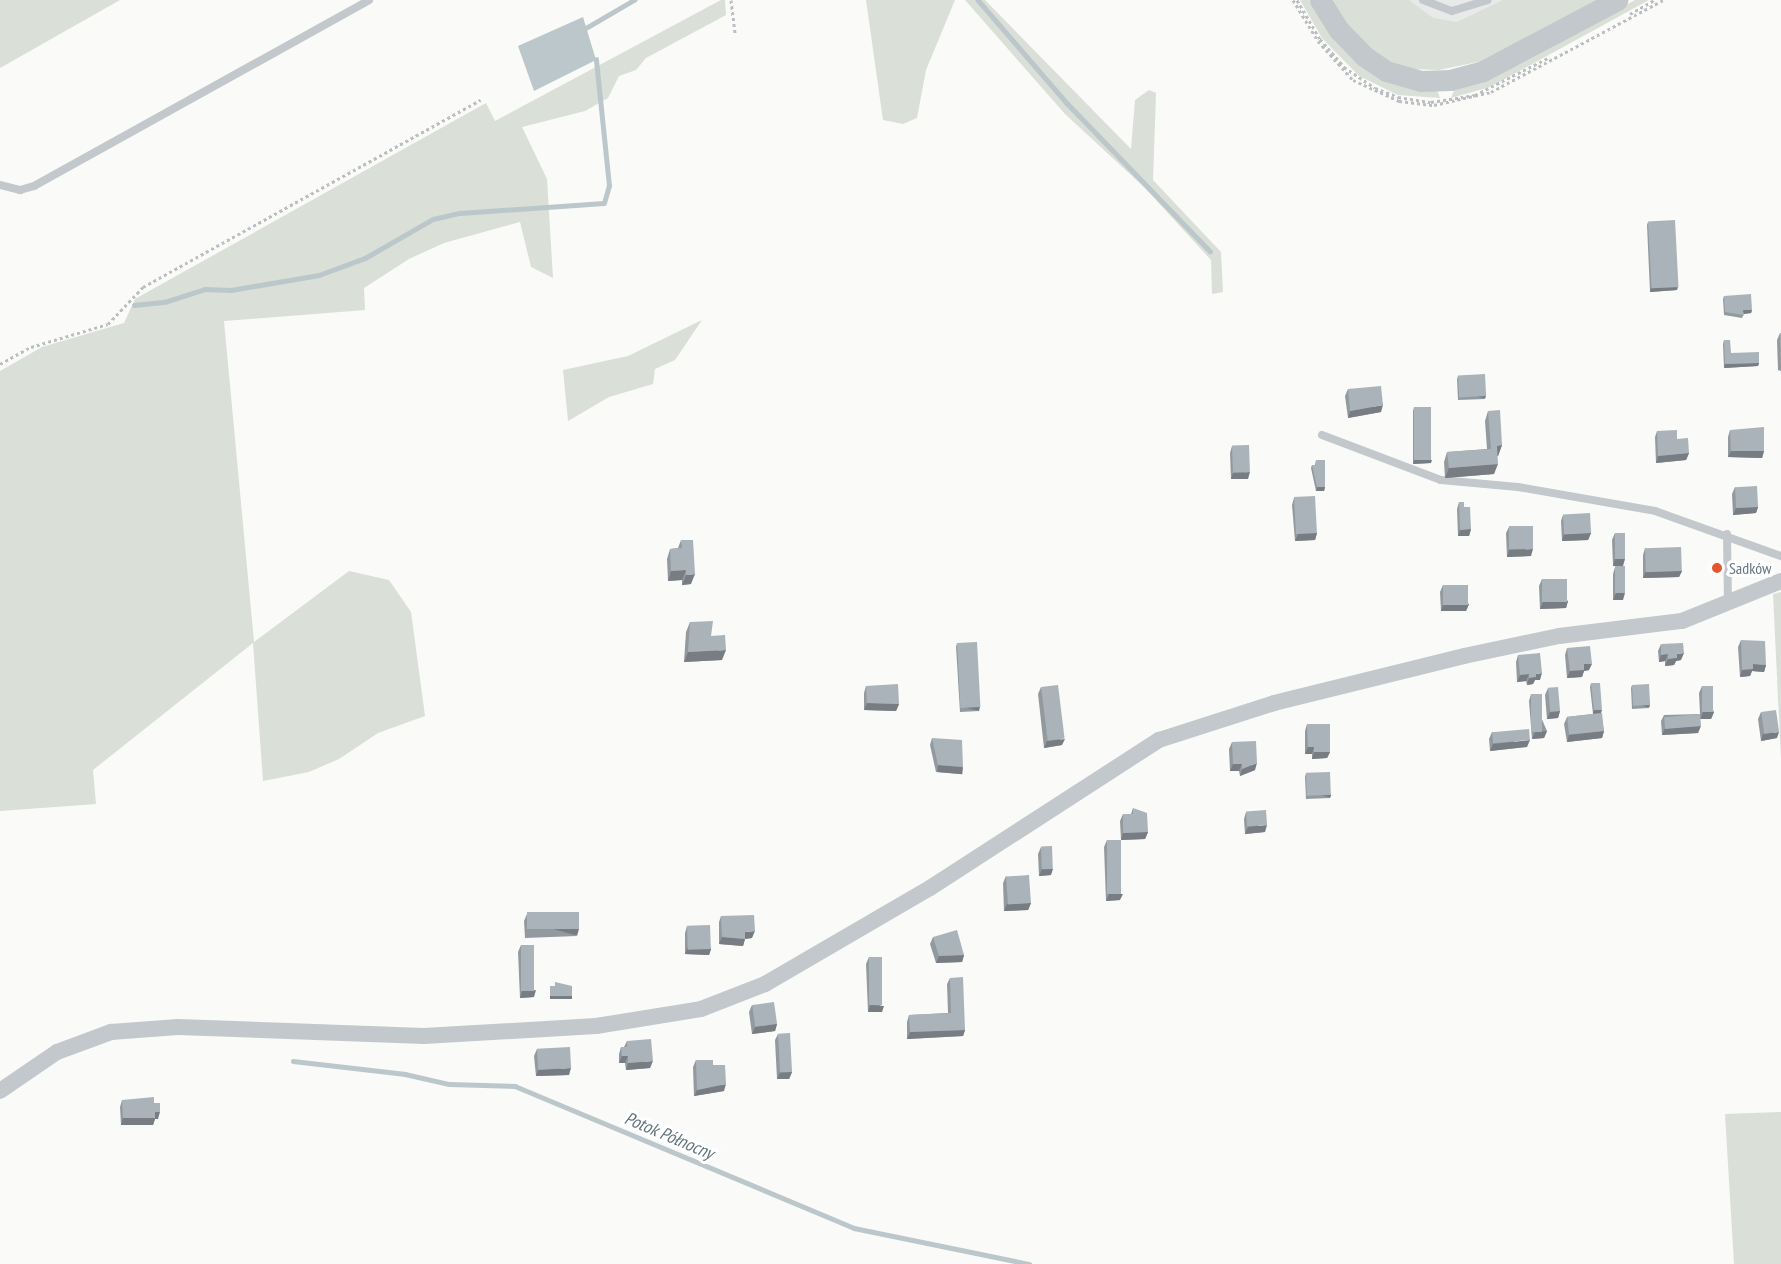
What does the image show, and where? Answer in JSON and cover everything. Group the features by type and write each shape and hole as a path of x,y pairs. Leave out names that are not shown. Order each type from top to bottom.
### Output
{"street":[{"path":"1320,0 1339,30 1364,56 1386,71 1421,81 1450,80 1483,71 1617,0"},
{"path":"0,1091 57,1052 111,1032 178,1027 424,1036 596,1026 701,1009 765,984 930,888 1159,740 1274,703 1464,656 1559,636 1682,621 1781,581"}],"lane":[{"path":"0,185 20,190 34,186 369,0"},
{"path":"1423,0 1452,11 1487,0"},
{"path":"1322,435 1441,480 1518,487 1654,511 1727,534 1781,556"},
{"path":"1727,534 1728,602"}],"path":[{"path":"731,0 735,33"},
{"path":"0,364 31,347 108,324 143,287 481,100"}],"shaded area":[{"path":"0,0 120,0 0,68"},
{"path":"721,0 725,0 726,15 646,58 636,70 619,76 608,98 585,111 522,127 547,179 553,278 531,267 520,222 444,243 409,259 364,288 365,310 224,321 254,642 349,571 389,580 411,612 425,716 378,733 339,759 309,772 263,781 253,643 93,770 96,804 0,811 0,371 42,347 124,323 135,299 486,103 495,121"},
{"path":"866,0 955,0 926,70 917,118 903,124 883,120"},
{"path":"965,0 985,0 1131,149 1135,100 1149,90 1156,93 1153,180 1221,252 1223,292 1212,294 1211,260 1145,188 1065,114"},
{"path":"1300,0 1309,0 1332,36 1437,90 1440,98 1398,95 1359,76 1322,38"},
{"path":"1329,0 1409,0 1433,18 1457,22 1503,0 1600,0 1487,60 1439,70 1411,69 1386,61 1359,40"},
{"path":"1396,0 1538,0 1439,54"},
{"path":"1635,0 1649,0 1490,87 1451,98 1455,88 1518,65"},
{"path":"583,17 596,60 534,91 518,46"},
{"path":"702,320 675,360 655,369 653,384 609,397 568,421 563,370 628,356"},
{"path":"1781,592 1781,759 1773,594"},
{"path":"1781,1112 1781,1264 1734,1264 1725,1114"}],"building":[{"path":"1675,220 1679,287 1652,288 1648,221"},
{"path":"1751,294 1752,310 1743,310 1744,315 1725,312 1724,296"},
{"path":"1724,340 1730,340 1731,353 1759,352 1759,363 1725,364"},
{"path":"1485,374 1486,396 1459,397 1458,375"},
{"path":"1381,386 1383,405 1350,411 1348,389"},
{"path":"1414,407 1431,407 1431,460 1414,460"},
{"path":"1500,410 1502,445 1497,446 1498,464 1449,468 1447,452 1491,449 1488,411"},
{"path":"1764,427 1764,451 1731,451 1730,430"},
{"path":"1677,430 1677,439 1688,438 1689,453 1658,456 1657,431"},
{"path":"1249,445 1250,472 1233,473 1232,446"},
{"path":"1316,460 1325,460 1325,487 1317,487 1312,465 1316,465"},
{"path":"1757,486 1758,507 1736,508 1735,487"},
{"path":"1315,496 1317,533 1296,534 1294,497"},
{"path":"1459,502 1464,502 1464,507 1470,507 1471,529 1460,530"},
{"path":"1590,513 1591,533 1564,534 1563,514"},
{"path":"1509,526 1533,526 1533,549 1509,549"},
{"path":"1615,533 1625,533 1625,559 1615,559"},
{"path":"681,540 693,540 695,574 686,575 686,570 671,571 670,549 682,548"},
{"path":"1681,547 1682,571 1646,572 1645,548"},
{"path":"1615,566 1625,566 1625,593 1615,593"},
{"path":"1542,579 1567,579 1567,602 1542,602"},
{"path":"1443,585 1468,585 1468,605 1443,605"},
{"path":"713,621 711,636 725,635 726,650 688,652 690,622"},
{"path":"1741,640 1765,641 1766,665 1753,664 1753,669 1742,670"},
{"path":"977,642 980,707 960,708 957,643"},
{"path":"1683,643 1684,653 1677,654 1677,658 1668,659 1668,654 1661,655 1661,644"},
{"path":"1590,646 1592,664 1584,664 1584,670 1570,671 1567,648"},
{"path":"1540,653 1542,673 1529,678 1529,674 1520,675 1518,655"},
{"path":"1591,683 1600,683 1602,710 1594,710"},
{"path":"898,684 899,704 867,703 866,686"},
{"path":"1649,684 1650,705 1633,706 1632,685"},
{"path":"1058,685 1065,739 1048,741 1041,687"},
{"path":"1702,686 1713,686 1713,712 1702,712"},
{"path":"1558,687 1560,711 1550,712 1548,688"},
{"path":"1531,694 1542,694 1542,732 1531,732"},
{"path":"1776,710 1779,732 1764,734 1761,712"},
{"path":"1602,713 1604,731 1569,735 1567,717"},
{"path":"1700,714 1701,726 1665,729 1664,717"},
{"path":"1307,724 1330,724 1330,752 1314,752 1314,747 1308,747"},
{"path":"1529,729 1530,740 1493,743 1492,732"},
{"path":"932,738 962,740 963,767 938,765"},
{"path":"1256,741 1257,763 1242,769 1242,764 1233,764 1232,742"},
{"path":"1330,772 1331,795 1307,796 1306,773"},
{"path":"1133,808 1147,813 1148,832 1123,833 1123,814 1133,814"},
{"path":"1266,810 1267,825 1247,826 1246,811"},
{"path":"1107,840 1121,840 1121,894 1107,894"},
{"path":"1041,846 1052,846 1053,869 1042,869"},
{"path":"1029,875 1031,903 1008,905 1006,877"},
{"path":"527,912 579,912 579,929 527,929"},
{"path":"754,915 755,931 745,932 745,939 722,937 721,916"},
{"path":"710,925 711,949 688,950 687,926"},
{"path":"957,930 964,955 939,956 933,937"},
{"path":"521,945 534,945 534,991 521,991"},
{"path":"869,957 882,957 882,1005 869,1005"},
{"path":"963,977 965,1030 910,1032 909,1015 951,1013 950,978"},
{"path":"555,982 572,986 572,996 550,996 550,986 555,986"},
{"path":"774,1002 777,1024 755,1027 752,1005"},
{"path":"790,1033 792,1072 780,1073 778,1034"},
{"path":"651,1039 653,1061 628,1063 628,1056 622,1056 621,1047 627,1047 627,1041"},
{"path":"570,1047 571,1068 538,1070 537,1049"},
{"path":"696,1060 713,1060 713,1065 725,1065 726,1084 697,1090"},
{"path":"154,1097 154,1103 160,1103 160,1112 155,1112 155,1118 123,1118 122,1100"}],"waterway":[{"path":"586,28 634,0"},
{"path":"978,0 1067,103 1210,251"},
{"path":"134,305 165,302 205,289 231,290 319,275 365,258 433,219 460,213 604,203 609,186 596,60"},
{"name":"Potok Północny","path":"293,1061 405,1074 449,1084 515,1086 854,1228 1029,1264"}],"place":[{"name":"Sadków","path":"1717,568"}]}
